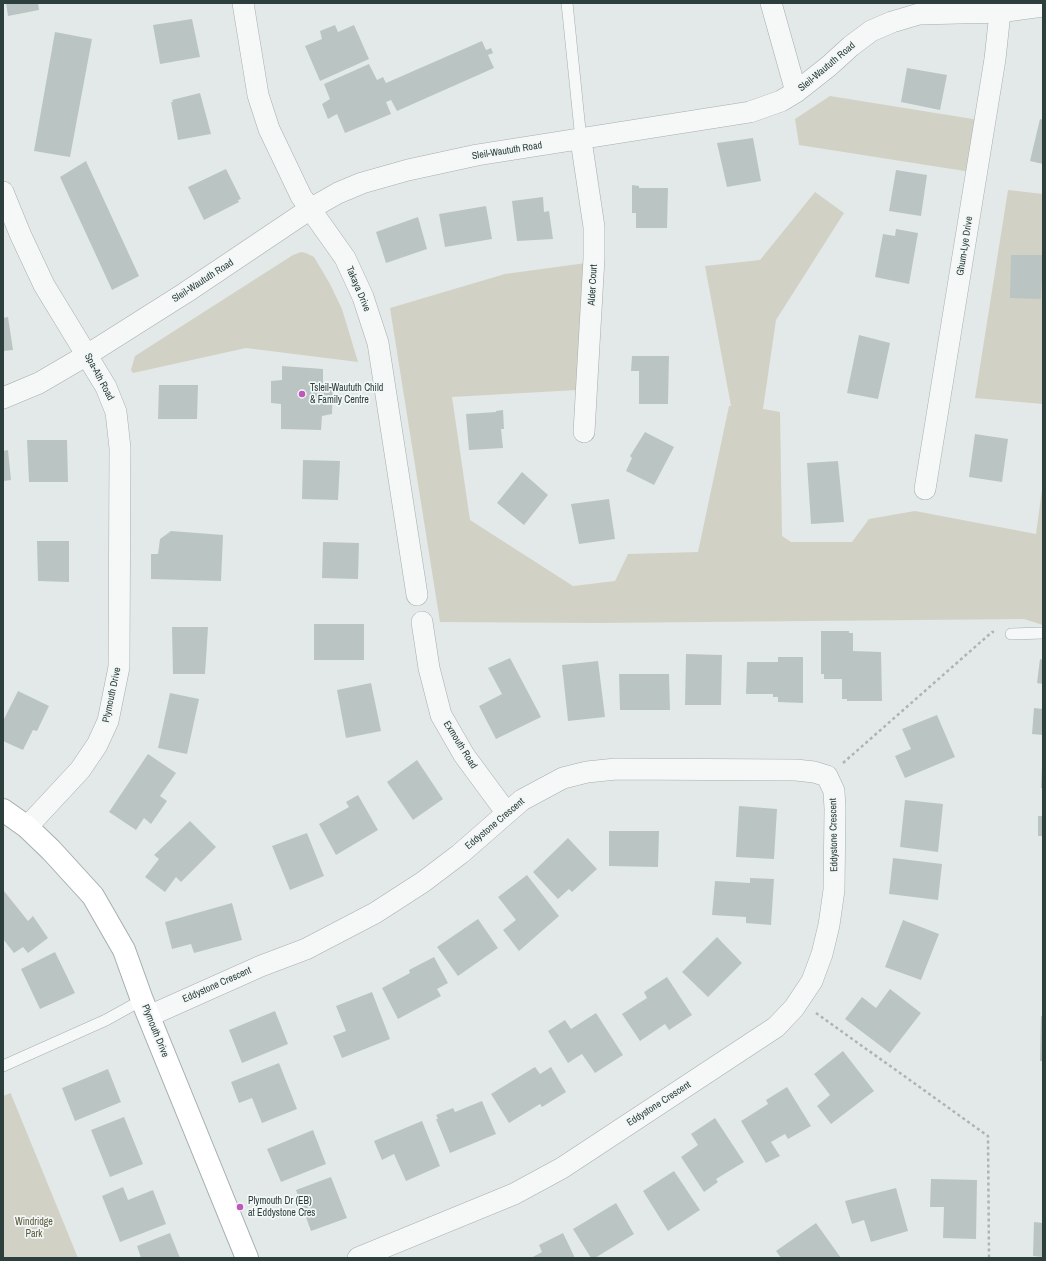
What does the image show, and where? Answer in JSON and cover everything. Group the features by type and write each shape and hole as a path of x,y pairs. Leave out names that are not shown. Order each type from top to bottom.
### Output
{"street":[{"name":"Takaya Drive","path":"243,3 260,102 284,163 301,196 345,258 363,297 378,343 417,595"},
{"path":"771,3 796,92"},
{"name":"Sleil-Waututh Road","path":"3,398 39,383 87,355 185,293 310,209 350,188 408,170 477,155 581,140 750,112 776,103 796,92 830,66 851,46 871,32 892,22 919,14 1043,6"},
{"name":"Ghum-Lye Drive","path":"925,489 995,59 1000,8"},
{"name":"Alder Court","path":"581,140 594,227 594,258 584,432"},
{"name":"Spa-Ath Road","path":"3,192 21,236 44,285 106,387 116,412 120,448 119,606"},
{"name":"Plymouth Drive","path":"27,827 80,770 96,745 108,722 119,667 119,606"},
{"name":"Exmouth Road","path":"422,622 429,668 441,715 464,755 506,812"},
{"name":"Eddystone Crescent","path":"145,1008 306,949 375,913 423,882 460,854 506,812 541,788 563,778 587,772 616,769 796,770 814,772 827,776 834,791 835,809 834,890 830,925 822,954 812,981 794,1008 776,1027 562,1168 514,1194 358,1258"},
{"name":"Plymouth Drive","path":"3,810 27,827 51,850 93,896 124,950 145,1008 247,1258"}],"lane":[{"path":"567,3 581,140"},
{"path":"1011,634 1043,633"},
{"path":"3,1066 106,1020 145,1008"}],"path":[{"path":"827,776 992,632 1011,634"},
{"path":"799,1001 988,1136 989,1258"}],"green space":[{"path":"830,96 979,120 971,172 799,145 795,119"},
{"path":"1008,190 1043,194 1043,404 975,398"},
{"path":"815,192 844,213 776,320 763,409 780,412 782,536 791,542 852,542 869,519 915,511 1036,534 1043,482 1043,625 1024,619 596,623 440,622 390,308 505,274 586,263 577,390 452,397 470,520 573,586 615,581 628,554 698,552 729,406 731,406 705,266 760,260"},
{"path":"301,252 314,257 330,284 342,309 358,362 246,348 133,373 131,370 135,356 293,255"},
{"name":"Windridge Park","path":"11,1093 78,1258 3,1258 3,1096"}],"building":[{"path":"6,3 38,3 39,10 8,16"},
{"path":"192,19 200,57 160,64 153,25"},
{"path":"335,25 338,32 354,25 369,59 320,81 305,46 322,39 320,31"},
{"path":"55,32 92,39 70,157 34,151"},
{"path":"482,41 486,50 491,48 493,53 488,55 494,68 397,111 391,100 386,102 391,114 345,133 337,114 328,119 322,104 330,99 324,84 369,64 377,80 383,77 386,83"},
{"path":"907,68 947,75 940,110 901,102"},
{"path":"200,93 211,134 178,140 171,102 173,102 172,100"},
{"path":"1040,119 1043,120 1043,164 1030,161"},
{"path":"753,138 761,181 727,187 717,143"},
{"path":"86,161 139,276 112,290 60,177"},
{"path":"226,169 241,199 238,200 239,202 204,220 188,187"},
{"path":"896,170 927,175 921,216 889,211"},
{"path":"632,185 639,186 639,188 668,188 667,228 636,228 636,213 632,213"},
{"path":"543,197 544,212 549,211 553,239 517,241 512,201"},
{"path":"486,206 492,239 445,247 439,214"},
{"path":"418,217 427,249 386,263 376,232"},
{"path":"896,229 918,233 909,284 875,277 883,234 895,236"},
{"path":"1011,255 1043,255 1041,299 1010,298"},
{"path":"8,317 13,350 3,351 3,318"},
{"path":"859,335 890,343 878,399 847,393"},
{"path":"632,356 669,356 668,404 639,404 639,371 631,371"},
{"name":"Tsleil-Waututh Child & Family Centre","path":"282,366 323,369 323,384 333,384 332,414 322,416 321,430 281,429 281,404 271,403 271,381 282,380"},
{"path":"159,385 198,385 197,419 158,419"},
{"path":"503,410 504,429 501,429 503,448 469,450 466,414 496,412"},
{"path":"645,432 674,447 654,485 626,471 632,458 630,456"},
{"path":"975,434 1008,439 1002,482 969,477"},
{"path":"27,440 67,440 68,482 29,482"},
{"path":"8,450 11,480 3,481 3,451"},
{"path":"303,460 340,461 338,500 302,499"},
{"path":"838,461 844,522 811,524 807,463"},
{"path":"522,472 548,495 524,525 497,503"},
{"path":"609,499 615,539 579,544 571,504"},
{"path":"171,531 223,535 221,581 151,579 151,554 158,554 160,539"},
{"path":"37,541 69,541 69,582 38,581"},
{"path":"323,542 359,543 358,579 322,578"},
{"path":"314,624 364,624 364,660 314,660"},
{"path":"172,627 208,627 205,674 173,674"},
{"path":"821,631 849,631 849,633 853,633 853,651 881,652 882,701 847,701 847,699 842,699 842,679 824,679 824,674 821,674"},
{"path":"686,654 722,655 721,705 685,705"},
{"path":"778,657 803,657 803,703 778,702 778,697 773,697 773,694 746,694 747,662 778,662"},
{"path":"510,658 541,717 496,739 479,706 502,694 488,668"},
{"path":"1040,659 1043,660 1043,684 1037,683"},
{"path":"598,661 605,717 568,721 562,665"},
{"path":"619,674 669,674 670,710 620,710"},
{"path":"371,683 381,731 346,738 337,690"},
{"path":"18,691 49,706 37,731 33,730 23,750 3,741 3,721"},
{"path":"170,693 199,699 187,754 158,748"},
{"path":"1034,708 1043,709 1043,735 1032,734"},
{"path":"937,715 955,757 905,778 895,756 911,749 902,729"},
{"path":"148,754 176,773 160,796 167,801 151,824 144,818 136,830 109,812"},
{"path":"417,760 443,799 413,820 387,782"},
{"path":"1042,766 1043,788 1041,788"},
{"path":"358,795 378,830 336,855 319,824 349,807 346,802"},
{"path":"905,800 943,804 938,852 900,847"},
{"path":"739,806 777,809 774,859 736,857"},
{"path":"1038,816 1043,816 1043,836 1038,836"},
{"path":"190,821 216,847 181,882 176,877 165,892 145,877 159,859 154,855"},
{"path":"609,831 659,831 658,867 609,866"},
{"path":"307,833 324,876 290,890 272,846"},
{"path":"568,838 597,869 572,892 569,889 558,899 533,872"},
{"path":"893,858 942,864 938,900 889,894"},
{"path":"527,875 559,916 519,951 503,930 516,920 498,897"},
{"path":"750,878 774,879 771,925 746,923 746,917 712,915 715,881 750,883"},
{"path":"4,891 28,921 33,916 48,938 28,953 23,947 14,953 3,939"},
{"path":"232,903 242,940 194,953 191,944 172,949 165,922"},
{"path":"478,919 498,948 458,976 437,947"},
{"path":"903,920 939,934 921,980 885,967"},
{"path":"717,937 742,963 708,997 682,972"},
{"path":"55,952 75,993 40,1009 21,969"},
{"path":"434,957 448,983 437,989 441,996 398,1019 382,988 410,973 409,970"},
{"path":"667,977 692,1015 669,1030 665,1024 640,1041 622,1014 647,998 644,992"},
{"path":"890,989 921,1013 890,1053 845,1019 862,997 876,1008"},
{"path":"372,992 390,1039 342,1058 333,1036 346,1031 336,1006"},
{"path":"275,1011 288,1044 242,1063 229,1030"},
{"path":"596,1013 623,1055 595,1073 582,1054 568,1063 548,1031 565,1020 571,1029"},
{"path":"1041,1016 1043,1016 1043,1061 1040,1061"},
{"path":"843,1051 874,1091 831,1124 817,1106 830,1095 814,1074"},
{"path":"279,1063 297,1109 262,1123 252,1098 239,1103 231,1082"},
{"path":"535,1067 540,1074 551,1067 566,1092 542,1107 540,1104 509,1123 491,1094"},
{"path":"108,1069 121,1102 75,1121 62,1088"},
{"path":"787,1087 811,1126 788,1139 785,1134 771,1142 780,1156 766,1163 741,1121 768,1104 766,1100"},
{"path":"482,1101 496,1134 450,1153 436,1119 438,1119 436,1115 453,1108 455,1112"},
{"path":"124,1117 143,1164 110,1177 91,1130"},
{"path":"715,1118 744,1162 716,1179 718,1182 704,1192 681,1157 698,1145 691,1134"},
{"path":"422,1121 440,1166 406,1181 394,1154 382,1160 374,1141"},
{"path":"313,1130 326,1164 281,1182 267,1149"},
{"path":"674,1171 700,1210 668,1231 643,1191"},
{"path":"331,1177 347,1218 311,1231 296,1190"},
{"path":"931,1179 977,1180 976,1239 943,1238 944,1207 930,1207"},
{"path":"123,1187 128,1200 153,1190 166,1224 120,1242 102,1196"},
{"path":"896,1188 908,1231 871,1242 864,1220 852,1224 845,1201"},
{"path":"616,1203 634,1234 595,1258 591,1258 573,1229"},
{"path":"1034,1222 1043,1223 1043,1257 1033,1256"},
{"path":"816,1223 841,1258 781,1258 776,1251"},
{"path":"170,1233 180,1258 141,1258 137,1246"},
{"path":"563,1233 575,1258 531,1258 542,1252 539,1245"}],"place":[{"name":"Tsleil-Waututh Child & Family Centre","path":"302,394"},
{"name":"Plymouth Dr (EB) at Eddystone Cres","path":"240,1207"}]}
